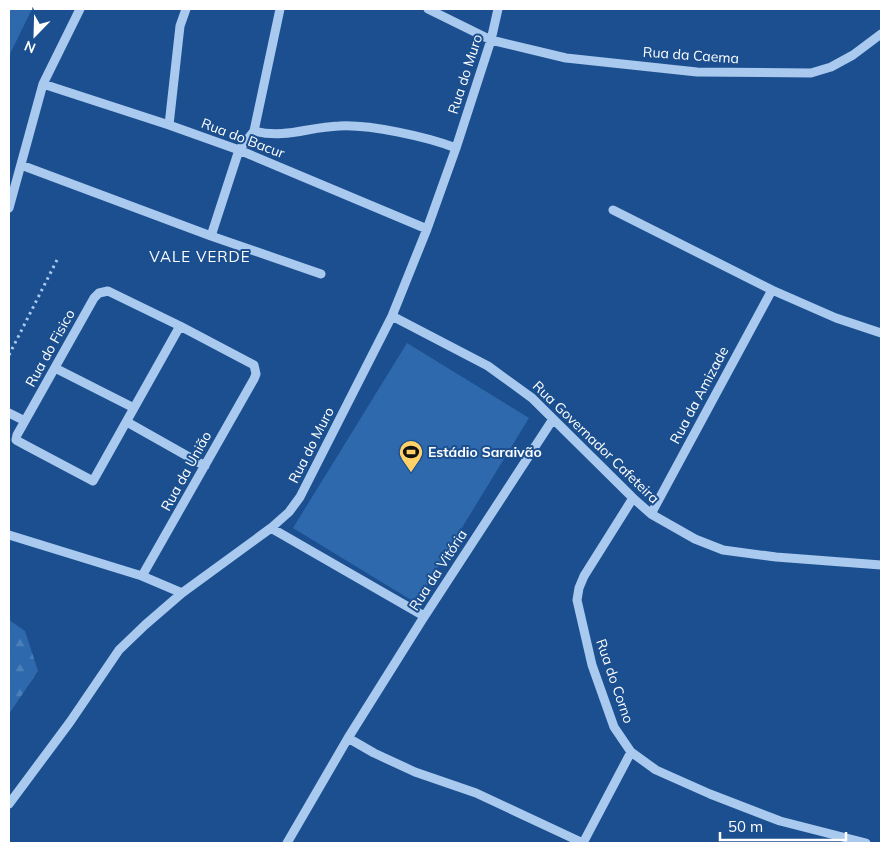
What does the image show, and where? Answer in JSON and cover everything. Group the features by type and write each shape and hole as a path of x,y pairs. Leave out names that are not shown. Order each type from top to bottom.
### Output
{"street":[{"path":"9,208 13,179 22,165 43,84 80,9"},
{"path":"169,124 180,26 186,9"},
{"path":"212,236 239,150 254,131 280,9"},
{"name":"Rua da Caema","path":"428,9 491,40 566,58 697,72 811,73 831,67 853,55 881,34"},
{"name":"Rua do Muro","path":"9,804 70,722 119,650 182,593 289,512 300,497 392,316 427,229 456,148 491,40 498,9"},
{"name":"Rua do Bacur","path":"43,84 169,124 239,150 427,229"},
{"path":"254,131 268,135 282,135 340,125 376,129 439,141 456,148"},
{"path":"22,165 212,236 321,274"},
{"path":"613,210 772,290 836,318 881,332"},
{"name":"Rua da Amizade","path":"651,514 772,290"},
{"name":"Rua do Fisico","path":"127,422 93,481 16,440 17,435 94,298 99,293 108,291 180,326"},
{"name":"Rua Governador Cafeteira","path":"392,316 488,366 532,398 651,514 695,539 723,550 776,557 881,565"},
{"path":"180,326 127,422 205,466"},
{"name":"Rua da União","path":"142,576 256,374 254,365 180,326"},
{"path":"55,368 134,408"},
{"path":"9,413 25,421"},
{"name":"Rua da Vitória","path":"287,843 348,738 424,616 553,419"},
{"name":"Rua do Corno","path":"633,498 584,576 577,600 592,665 614,727 632,752 656,770 710,794 771,817 866,843"},
{"path":"270,528 424,616"},
{"path":"9,535 142,576 182,593"},
{"path":"348,738 374,753 415,772 476,793 583,843 632,752"}],"path":[{"path":"9,355 57,260"}],"green space":[{"path":"9,9 32,9 9,56"},
{"name":"Estádio Saraivão","path":"407,343 529,418 416,603 293,528"},
{"path":"9,620 25,631 38,671 9,714"}],"place":[{"name":"Estádio Saraivão","path":"411,473"}],"district":[{"name":"VALE VERDE","path":"200,257"}]}
